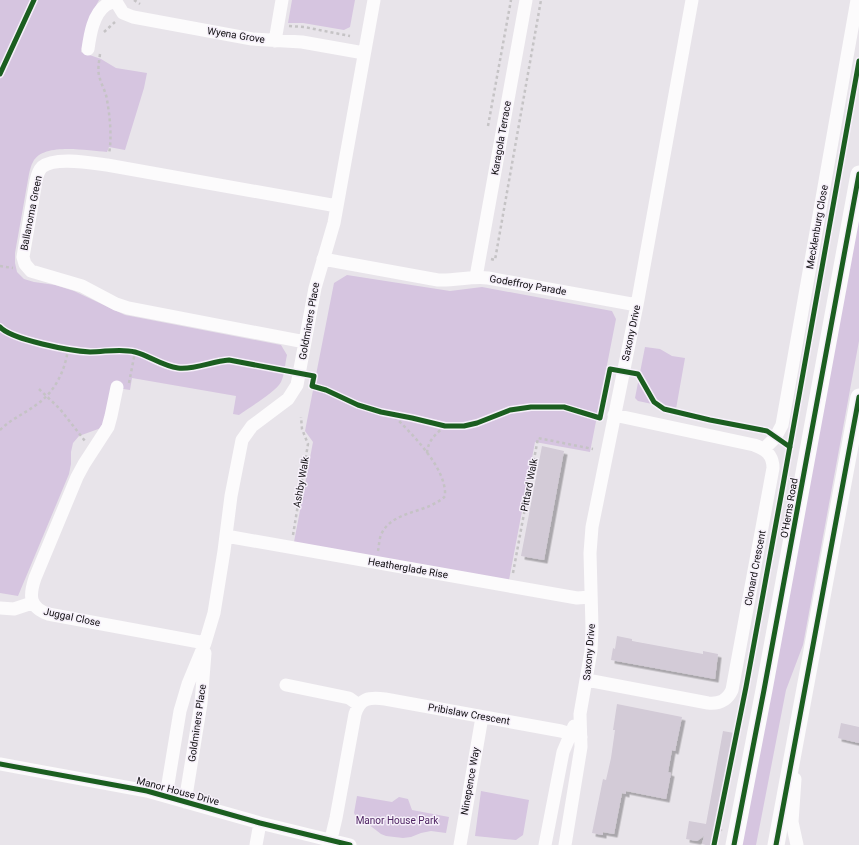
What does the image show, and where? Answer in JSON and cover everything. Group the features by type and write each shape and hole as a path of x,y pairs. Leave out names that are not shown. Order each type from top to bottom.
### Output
{"main road":[{"name":"O'Herns Road","path":"734,845 766,682 859,174"},
{"path":"776,845 859,397"}],"street":[{"path":"275,41 282,0"},
{"name":"Goldminers Place","path":"166,796 180,711 188,684 205,643 214,613 242,440 252,426 288,399 294,392 297,385 315,288 332,231 337,206 374,0"},
{"name":"Karagola Terrace","path":"476,277 526,0"},
{"name":"Saxony Drive","path":"545,845 563,752 575,736 587,680 592,628 590,553 592,526 637,306 692,0"},
{"name":"Mecklenburg Close","path":"764,449 776,438 782,425 857,0"},
{"path":"88,49 97,15 106,4 115,1 123,13"},
{"name":"Wyena Grove","path":"123,13 133,17 252,39 302,42 364,53"},
{"name":"Ballanoma Green","path":"305,342 128,308 116,304 82,286 38,274 28,268 23,257 36,181 39,171 43,166 59,162 81,162 107,165 337,206"},
{"name":"Godeffroy Parade","path":"323,259 438,280 450,281 476,277 488,278 637,306"},
{"name":"Juggal Close","path":"123,385 108,427 77,477 34,578 31,591 32,603 36,608 48,614 205,643"},
{"path":"614,415 754,445 764,449"},
{"name":"Clonard Crescent","path":"587,680 708,703 719,703 727,698 732,690 772,475 772,458 764,449"},
{"name":"Heatherglade Rise","path":"226,536 577,598 591,597"},
{"path":"0,608 14,608 32,603"},
{"name":"Goldminers Place","path":"185,802 203,687 205,643"},
{"path":"286,684 349,698 359,705 355,714 331,839"},
{"name":"Pribislaw Crescent","path":"359,705 368,699 378,698 482,716 575,736"},
{"name":"Ninepence Way","path":"460,845 482,716"},
{"path":"798,729 792,822 798,845"},
{"name":"Saxony Drive","path":"565,845 581,747 575,736"},
{"name":"Manor House Drive","path":"0,764 125,786 260,823 331,839 350,845"},
{"path":"256,845 260,823"}],"path":[{"path":"103,39 104,32 112,26 134,0 138,4 146,5"},
{"path":"277,27 304,27 350,36"},
{"path":"100,54 98,68 107,100 110,125 110,150 107,165"},
{"path":"0,430 38,404 55,385 62,373 70,349 61,348"},
{"path":"123,385 134,352"},
{"path":"39,389 60,409 76,428 92,452"},
{"path":"387,414 400,416"},
{"path":"377,556 380,536 386,527 398,518 426,508 445,496 444,484 427,453 418,440 393,415"},
{"path":"437,424 447,426"},
{"path":"427,453 430,440 447,426"}],"green space":[{"path":"0,0 99,0 89,19 81,52 101,59 116,68 147,73 144,88 125,150 109,147 107,152 78,149 56,150 46,152 38,156 33,162 29,174 15,253 17,272 24,279 55,285 74,291 125,315 281,345 287,355 283,376 278,386 268,395 239,415 233,414 236,396 132,378 130,390 111,387 105,420 101,428 79,436 73,443 69,474 18,596 0,593"},
{"path":"292,0 355,0 350,27 344,30 303,23 288,23"},
{"path":"859,192 859,341 803,645 786,690 756,845 742,845"},
{"path":"347,275 450,291 482,287 612,311 616,319 590,452 535,442 509,580 294,542 313,442 305,431 334,283"},
{"path":"645,347 660,349 672,356 685,358 676,409 638,401 635,398"},
{"path":"481,791 529,800 523,835 516,840 475,836"},
{"name":"Manor House Park","path":"357,796 392,802 399,797 408,799 412,810 449,817 446,833 431,831 403,838 381,834 368,824 357,819 354,813"}],"building":[{"path":"542,446 564,451 544,560 521,556"},
{"path":"617,636 632,639 632,641 703,654 703,651 718,654 715,679 611,660 613,648 615,649"},
{"path":"617,704 682,717 675,751 672,750 668,772 671,773 666,799 626,791 626,794 622,793 614,834 603,832 603,835 592,833 603,779 606,780 611,758"},
{"path":"841,723 859,727 859,743 838,738"},
{"path":"723,731 734,733 716,826 719,826 715,829 712,845 706,845 702,844 704,836 697,841 686,839 689,821 706,824"}],"cycle path":[{"path":"0,74 34,0"},
{"path":"714,845 746,687 859,61"},
{"path":"734,845 859,174"},
{"path":"0,327 16,336 42,344 70,350 90,352 118,350 135,352 178,368 191,368 229,360 314,376 312,386 326,390 358,405 381,412 445,426 464,426 477,423 510,410 531,407 564,407 600,418 610,369 638,374 654,402 664,409 767,431 790,447"},
{"path":"776,845 859,397"},
{"path":"0,764 147,791 260,823 350,845"}]}
